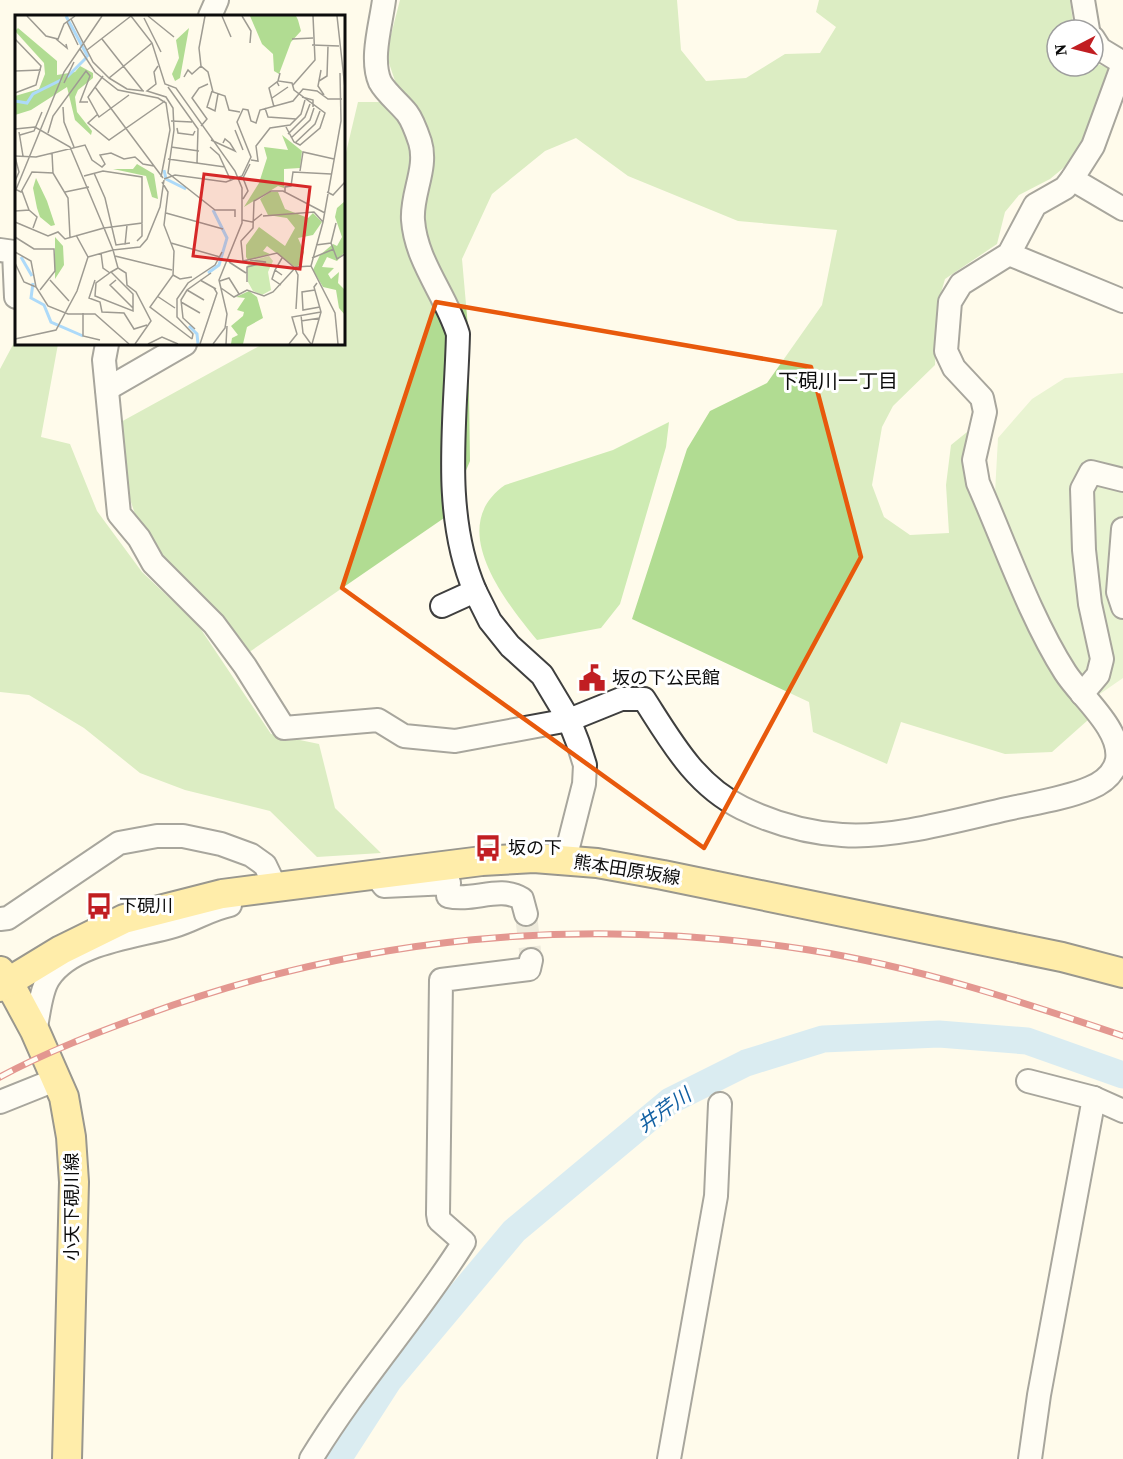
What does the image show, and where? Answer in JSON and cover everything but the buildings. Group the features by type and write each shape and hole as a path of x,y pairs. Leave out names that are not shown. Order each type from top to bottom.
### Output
{"main road":[{"name":"熊本田原坂線","path":"3,979 124,919 222,894 275,886 379,880 482,861 534,858 565,860 663,875 1062,957 1121,966"},
{"name":"小天下硯川線","path":"3,979 35,1031 66,1107 71,1137 74,1182 67,1459"}],"street":[{"path":"210,15 217,0"},
{"path":"384,0 376,67 381,83 409,115 421,144 422,163 412,218 417,244 429,272 451,311 458,334 454,476 456,529 463,563 490,621 510,646 542,675 569,720 585,765 584,784 565,860"},
{"path":"1083,0 1086,18"},
{"path":"107,345 104,360 118,514 139,538 153,562 214,624 245,666 284,728 378,720 404,736 455,741 569,720 621,699 644,699 697,777 722,797 743,808 806,831 844,836 879,833 955,821 1055,799 1091,788 1109,776 1117,759 1114,738 1066,674 1048,642 978,483 974,460 985,412 982,398 954,368 946,351 950,302 961,284 1009,254 1035,205 1065,188 1093,146 1123,63 1105,52"},
{"path":"1072,179 1123,209"},
{"path":"0,250 14,252 15,274"},
{"path":"1009,254 1123,301"},
{"path":"107,389 173,347"},
{"path":"1083,694 1098,675 1102,659 1090,604 1084,550 1082,489 1090,472 1123,480"},
{"path":"1123,529 1118,592 1123,607"},
{"path":"442,606 475,591"},
{"path":"0,919 8,918 119,843 157,836 183,836 221,844 251,855 265,865 275,886"},
{"path":"35,1031 48,979 65,961 103,944 176,925 215,908 379,880 449,883 448,896 459,899 514,894 522,898 526,914"},
{"path":"311,1459 336,1418 441,1277 464,1242 439,1220 438,1214 441,980 529,969 531,960"},
{"path":"0,1102 55,1080"},
{"path":"1028,1081 1094,1098 1123,1111"},
{"path":"1030,1459 1039,1395 1094,1098"},
{"path":"669,1459 716,1196 720,1104"}],"highlighted area":[{"path":"436,302 811,367 861,557 704,848 342,588"}],"green space":[{"path":"400,0 677,0 681,50 706,81 746,78 785,54 820,53 836,27 816,12 819,0 1070,0 1072,18 1045,18 1045,78 1105,78 1079,155 1050,179 1019,195 1005,212 997,244 945,279 937,307 935,365 893,406 882,427 872,485 884,517 910,535 949,533 946,485 951,445 972,428 970,454 1044,647 1088,720 1052,752 1005,754 901,722 887,764 813,732 809,702 632,619 687,449 710,411 767,383 822,305 837,230 738,221 628,176 576,138 545,151 492,194 462,259 468,327 470,461 447,516 248,653 177,576 141,526 128,489 119,423 261,345 345,345 345,157 358,102 402,102 386,54"},
{"path":"15,341 15,345 58,345 41,437 70,444 97,511 142,572 198,625 271,734 319,744 335,808 381,853 317,857 270,811 185,790 140,773 84,728 29,695 0,692 0,369"},
{"path":"1123,373 1123,678 1097,696 1066,657 995,493 998,438 1032,399 1065,378"},
{"path":"669,422 666,447 620,604 601,628 537,640 510,605 486,564 480,542 480,521 488,502 505,485 613,450"}],"waterway":[{"name":"井芹川","path":"338,1459 389,1380 514,1231 670,1101 746,1063 823,1039 939,1034 1027,1041 1123,1075"}],"tunnel":[{"path":"526,914 531,960"}],"railway":[{"path":"0,1077 90,1036 226,988 308,967 390,950 472,940 555,934 639,934 724,940 849,957 968,986 1123,1036"}],"place":[{"name":"坂の下公民館","path":"592,678"},
{"name":"坂の下","path":"488,848"},
{"name":"下硯川","path":"99,906"}],"district":[{"name":"下硯川一丁目","path":"838,381"}]}
